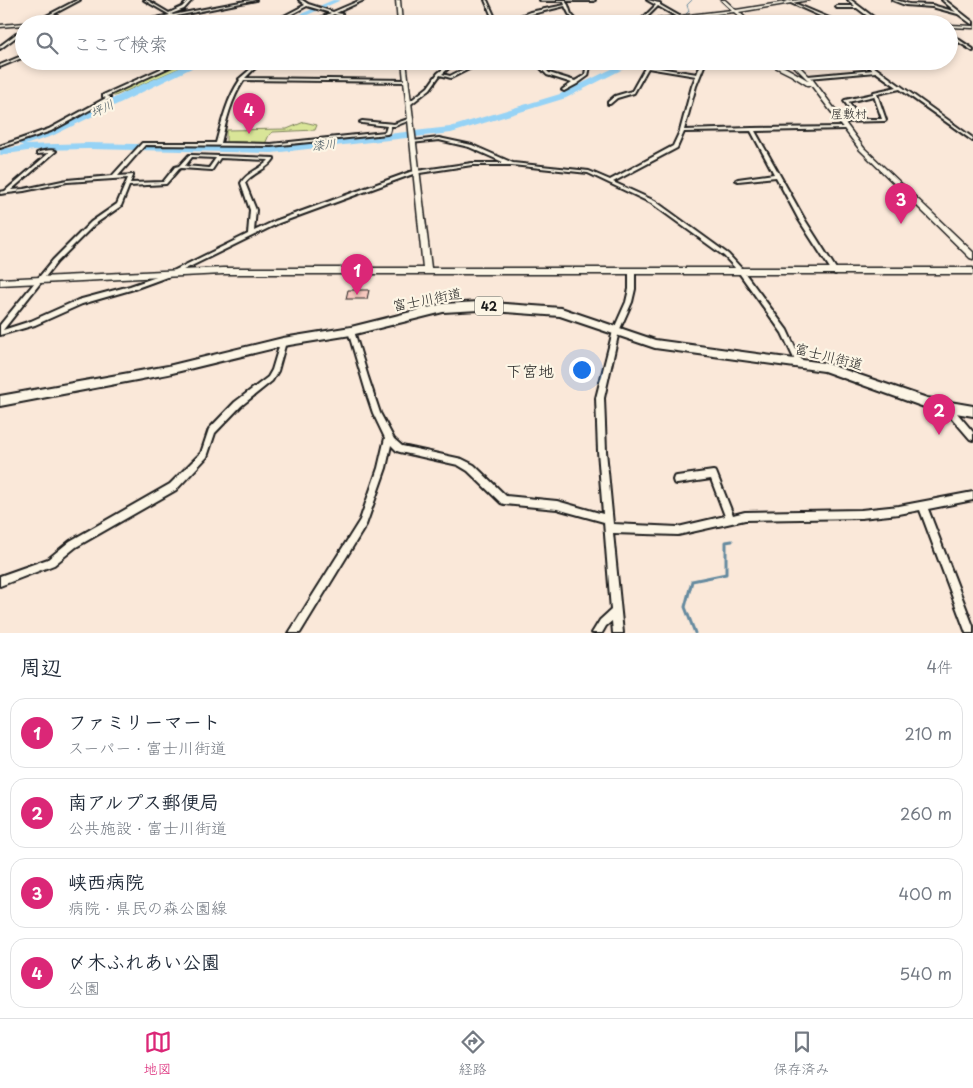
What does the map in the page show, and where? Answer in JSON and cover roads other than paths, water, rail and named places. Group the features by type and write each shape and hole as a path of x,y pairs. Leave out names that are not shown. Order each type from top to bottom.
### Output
{"main road":[{"name":"富士川街道","path":"0,400 176,369 283,342 351,331 443,308 479,306 561,312 655,344 798,363 850,375 927,403 973,411"}],"street":[{"path":"50,15 79,0"},
{"path":"145,0 168,14 179,10 191,0"},
{"path":"178,15 255,0"},
{"path":"300,0 307,5 341,15"},
{"path":"328,15 363,0"},
{"path":"398,0 399,15"},
{"path":"486,0 493,15"},
{"path":"541,0 594,0"},
{"path":"648,0 659,4 677,15"},
{"path":"723,0 740,15"},
{"path":"785,0 820,15"},
{"path":"698,15 807,0"},
{"path":"849,0 868,15"},
{"path":"893,0 906,6 932,6 948,12 959,13"},
{"path":"943,0 972,23"},
{"path":"564,1 571,15"},
{"path":"647,15 659,4"},
{"path":"288,15 307,5"},
{"path":"526,15 567,5"},
{"path":"837,7 858,7"},
{"path":"958,25 972,23"},
{"path":"0,26 15,25"},
{"path":"0,48 15,37"},
{"path":"958,40 973,50"},
{"path":"0,66 15,60"},
{"path":"0,147 50,130 109,98 104,96 162,70"},
{"path":"218,145 229,102 241,79 252,70"},
{"path":"405,70 427,272"},
{"path":"410,103 429,88 444,70"},
{"path":"439,74 450,77 464,70"},
{"path":"544,70 548,74 576,83"},
{"path":"564,90 587,75 588,70"},
{"path":"609,103 616,97 633,92 645,70"},
{"path":"666,70 698,75"},
{"path":"609,182 671,151 675,147 700,70"},
{"path":"784,70 800,78 821,93"},
{"path":"801,70 821,93 862,149 973,256"},
{"path":"808,77 876,71 973,140"},
{"path":"241,79 407,81"},
{"path":"859,120 846,101 875,95 875,92 900,88"},
{"path":"839,120 884,120 875,95"},
{"path":"362,122 389,125 411,119"},
{"path":"114,177 142,147 271,145 386,133 389,125"},
{"path":"682,130 845,128"},
{"path":"752,130 802,220 835,272"},
{"path":"413,137 439,139 461,144 512,164"},
{"path":"3,193 54,151 39,153"},
{"path":"128,185 164,183 191,156 272,159 270,164 249,176 243,183 253,210 251,234"},
{"path":"181,167 210,169 219,157"},
{"path":"0,333 33,323 80,302 132,288 173,273 251,234 310,210 417,172 472,164 512,164 578,170 652,202 726,256 785,332 798,363"},
{"path":"738,180 778,175"},
{"path":"0,329 38,280 93,223 119,205 131,176 67,180 3,193"},
{"path":"0,282 223,271 741,273 973,271"},
{"path":"618,633 608,523 600,398 616,331 629,302 632,289 632,273"},
{"path":"351,331 374,405 392,444 400,449 459,462 471,468 504,500 557,505 608,523 678,531 750,515 786,517 861,514 923,506 973,496"},
{"path":"0,581 51,562 73,544 173,487 204,455 212,431 238,404 270,379 275,371 283,342"},
{"path":"948,408 973,437"},
{"path":"294,633 363,522 382,468 389,438"},
{"path":"678,480 713,475 730,519"},
{"path":"923,506 971,633"},
{"path":"597,633 602,623 616,612"}],"waterway":[{"name":"坪川","path":"302,15 338,0"},
{"name":"漆川","path":"685,15 689,11 687,5 692,0"},
{"name":"坪川","path":"23,143 49,134 182,70"},
{"name":"漆川","path":"0,152 34,147 89,146 272,150 451,130 563,96 616,70"},
{"path":"695,633 685,607 692,581 726,574 726,542 732,541"}],"place":[{"name":"〆木ふれあい公園","path":"249,134"},
{"name":"峡西病院","path":"901,224"},
{"name":"ファミリーマート","path":"357,295"},
{"name":"南アルプス郵便局","path":"939,435"}],"district":[{"name":"屋敷村","path":"849,113"},
{"name":"下宮地","path":"530,370"}]}
